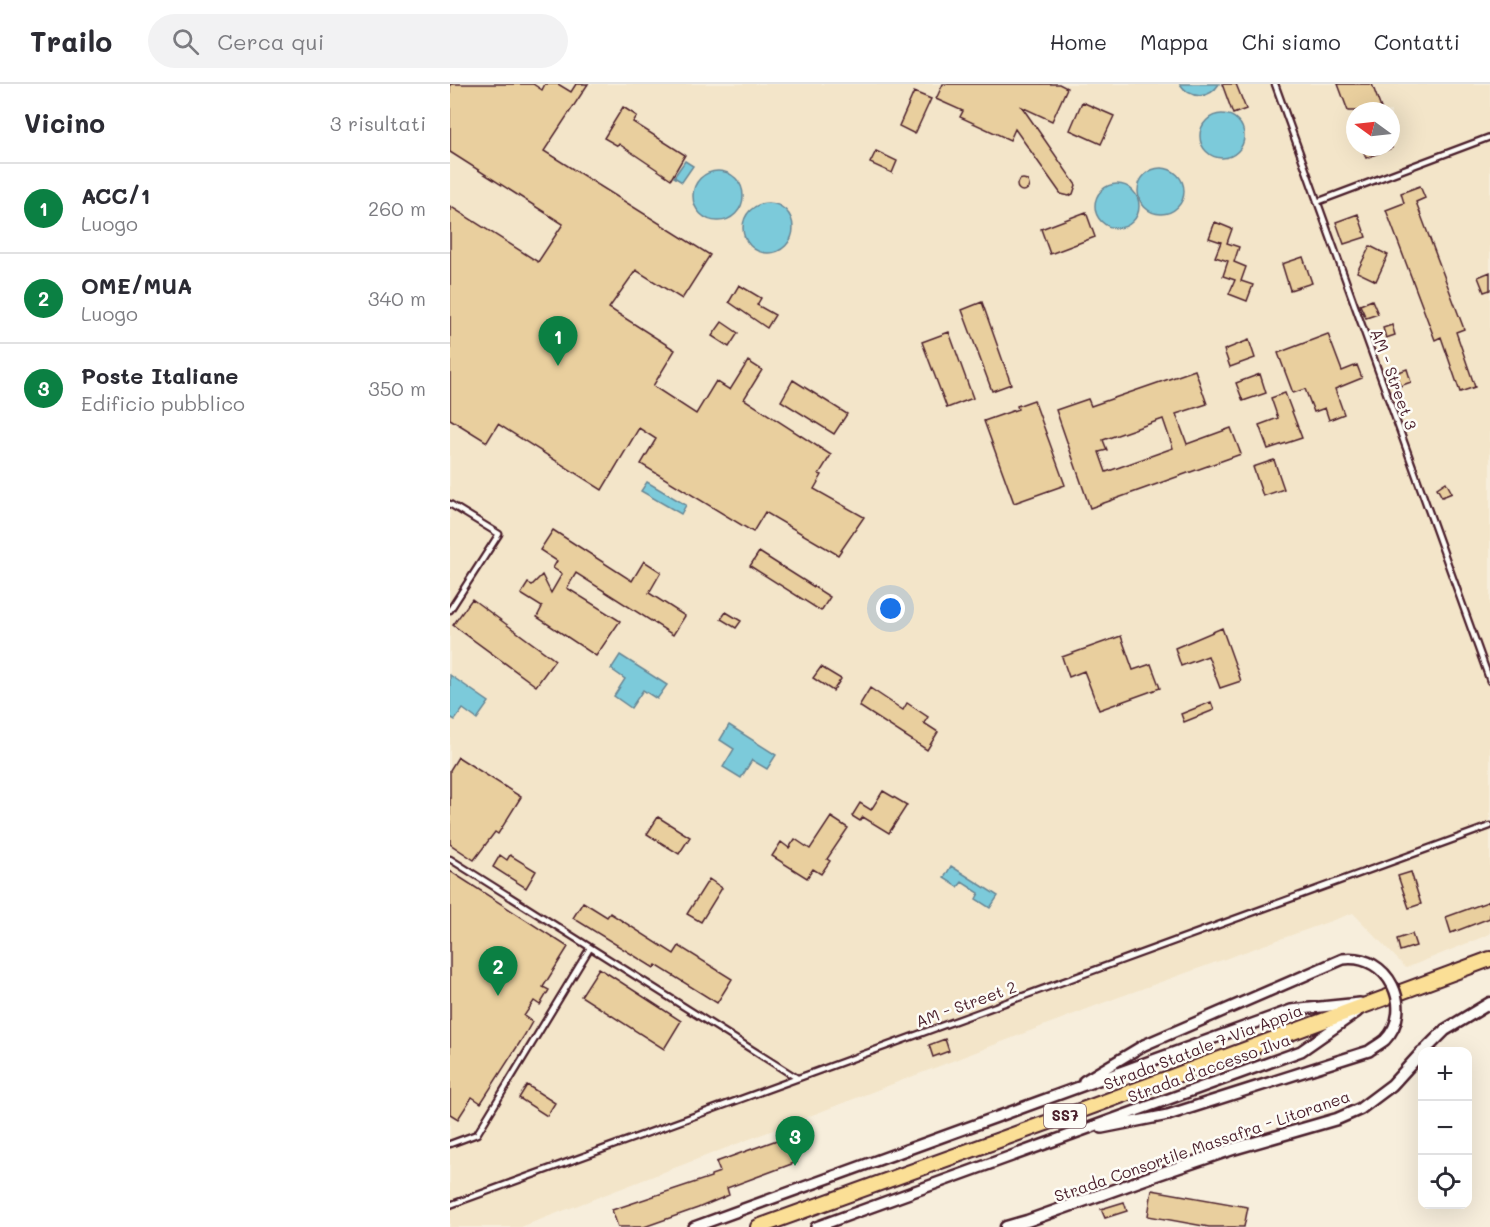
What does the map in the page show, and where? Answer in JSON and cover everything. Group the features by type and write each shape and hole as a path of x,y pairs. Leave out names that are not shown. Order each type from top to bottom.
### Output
{"main road":[{"name":"Strada Statale 7 Via Appia","path":"758,1227 1490,959"}],"street":[{"path":"1064,1093 1144,1045 1343,959 1361,959 1378,966 1384,971 1392,985 1397,1004 1395,1022 1385,1040 1369,1051 1168,1115 1073,1134"},
{"name":"Strada d'accesso Ilva","path":"694,1227 1291,1011 1371,1002"},
{"name":"Strada d'accesso Ilva","path":"816,1227 1301,1051 1371,1002"},
{"name":"Strada Consortile Massafra - Litoranea","path":"1428,1047 1445,1030 1490,1003"},
{"name":"Strada Consortile Massafra - Litoranea","path":"1006,1227 1233,1149 1345,1116 1360,1109 1392,1084 1418,1057"}],"lane":[{"name":"AM - Street 3","path":"1275,84 1490,681"},
{"path":"1317,202 1490,137"},
{"path":"450,504 499,534 450,610"},
{"name":"AM - Street 2","path":"450,1205 1490,826"},
{"path":"450,859 797,1078"},
{"path":"450,1144 477,1134 590,948"}],"shaded area":[{"path":"450,84 1490,84 1490,934 1406,968 1353,913 1108,1001 521,1227 450,1227"}],"water":[{"path":"1180,84 1219,84 1210,93 1200,96 1189,93"},
{"path":"1222,114 1238,120 1244,136 1238,152 1222,158 1206,152 1200,136 1206,120"},
{"path":"685,161 693,166 682,182 674,177"},
{"path":"1161,168 1177,175 1184,191 1177,207 1161,214 1145,207 1138,191 1145,175"},
{"path":"713,171 723,171 736,178 743,191 743,201 736,214 723,221 713,221 704,217 697,210 693,201 693,191 697,182 704,175"},
{"path":"1117,184 1126,185 1133,190 1138,197 1138,215 1133,222 1126,227 1117,228 1108,227 1101,222 1096,215 1095,206 1096,197 1101,190 1108,185"},
{"path":"773,203 786,210 792,218 792,238 786,246 778,252 763,253 750,246 744,238 743,223 750,210 758,204"},
{"path":"647,482 686,505 681,514 641,491"},
{"path":"620,655 667,685 657,699 643,690 631,708 614,696 625,679 611,669"},
{"path":"450,675 489,702 477,719 463,709 455,720 450,717"},
{"path":"729,725 776,755 767,769 752,760 741,778 723,767 734,749 720,740"},
{"path":"951,866 998,896 990,908 976,899 979,893 962,882 958,887 944,878"}],"building":[{"path":"450,84 533,84 542,90 545,84 558,84 571,92 576,84 588,84 544,151 710,255 682,299 636,270 609,308 675,350 653,386 696,414 716,381 730,390 748,361 762,370 744,399 831,455 819,474 822,475 814,489 864,517 838,555 765,512 753,532 641,464 656,439 639,428 602,490 498,424 487,442 450,419 450,206 538,262 563,224 450,152"},
{"path":"943,84 1059,84 1067,88 1052,121 1022,107 1076,185 1073,194 1069,196 1061,194 1015,129 1010,140 960,117 963,111 936,99"},
{"path":"1222,84 1236,84 1246,109 1233,114"},
{"path":"1338,84 1372,84 1379,102 1346,102 1346,106"},
{"path":"914,92 931,99 915,134 899,126"},
{"path":"1082,102 1114,116 1101,144 1070,130"},
{"path":"623,107 637,116 633,122 685,155 671,179 619,144 618,146 604,138"},
{"path":"876,151 897,161 892,173 870,163"},
{"path":"1025,179 1029,185 1025,191 1021,191 1017,183"},
{"path":"1420,186 1425,198 1416,202 1464,329 1456,332 1475,387 1460,392 1441,337 1435,340 1386,210 1404,203 1401,193"},
{"path":"1086,212 1095,237 1050,254 1041,229"},
{"path":"1358,214 1366,237 1344,244 1336,222"},
{"path":"1215,222 1232,229 1227,243 1239,247 1234,262 1246,267 1241,281 1253,285 1247,301 1229,294 1235,280 1223,276 1228,261 1215,257 1221,242 1209,238"},
{"path":"1370,246 1388,255 1376,281 1357,272"},
{"path":"1303,257 1312,283 1290,290 1282,264"},
{"path":"1490,272 1490,290 1484,292 1478,277"},
{"path":"739,285 761,298 757,305 775,315 767,328 729,302"},
{"path":"1372,300 1378,314 1366,318 1360,305"},
{"path":"982,302 1011,384 992,391 962,310"},
{"path":"722,322 738,333 729,347 712,336"},
{"path":"1392,325 1395,335 1386,338 1383,328"},
{"path":"949,332 973,398 947,408 922,342"},
{"path":"1328,334 1342,371 1357,365 1362,378 1335,389 1344,414 1329,420 1325,408 1314,412 1305,389 1293,393 1278,353"},
{"path":"1249,340 1255,358 1230,367 1224,350"},
{"path":"1407,369 1411,382 1400,386 1396,373"},
{"path":"1195,370 1207,404 1176,414 1187,444 1231,428 1241,454 1090,508 1056,410 1088,399 1091,406","holes":["1163,419 1173,448 1106,472 1099,452 1107,450 1103,440"]},
{"path":"1260,374 1266,393 1243,401 1236,383"},
{"path":"793,380 847,414 834,434 781,401"},
{"path":"1285,393 1302,438 1268,449 1259,425 1278,418 1271,398"},
{"path":"1034,400 1065,485 1014,503 984,421 1018,409 1017,406"},
{"path":"1274,460 1284,489 1263,496 1253,467"},
{"path":"1446,482 1452,493 1442,497 1437,488"},
{"path":"553,530 632,581 644,561 661,572 649,593 685,616 673,635 576,573 567,588 620,621 596,656 537,617 542,607 521,594 528,583 532,585 542,575 551,593 562,574 553,568 557,561 540,550"},
{"path":"759,552 830,597 821,611 750,566"},
{"path":"472,599 555,660 536,686 453,625"},
{"path":"726,612 741,621 736,628 721,619"},
{"path":"1222,628 1241,681 1220,688 1208,656 1181,666 1175,648"},
{"path":"1121,636 1133,670 1151,664 1160,688 1099,710 1084,671 1069,677 1062,657"},
{"path":"821,667 841,679 833,691 813,678"},
{"path":"870,688 903,710 907,703 928,717 924,723 938,732 927,750 859,706"},
{"path":"1211,702 1214,710 1184,722 1181,714"},
{"path":"458,757 521,797 498,834 495,832 474,860 450,844 450,770"},
{"path":"883,791 907,805 889,833 863,817 860,821 852,816 860,803 871,810"},
{"path":"658,817 690,837 679,854 647,834"},
{"path":"831,817 848,828 827,859 830,861 821,874 813,869 807,878 772,856 781,842 789,848 795,839 810,849"},
{"path":"500,855 507,860 510,855 536,871 526,888 493,867"},
{"path":"450,871 568,947 543,987 549,990 540,1005 534,1001 524,1016 532,1022 524,1036 481,1103 472,1097 458,1119 450,1114"},
{"path":"1411,872 1421,904 1409,908 1398,876"},
{"path":"709,879 722,888 701,922 687,914"},
{"path":"1490,901 1490,918 1451,933 1446,917"},
{"path":"583,902 607,917 610,913 674,954 679,946 732,979 717,1003 656,965 654,968 573,918"},
{"path":"1412,934 1416,946 1400,951 1397,939"},
{"path":"599,968 681,1021 664,1049 581,996"},
{"path":"945,1039 949,1051 933,1057 929,1045"},
{"path":"527,1085 555,1103 547,1116 519,1098"},
{"path":"788,1136 797,1162 727,1188 729,1195 698,1208 644,1227 618,1227 612,1210 711,1177 720,1172 716,1162"},
{"path":"1152,1190 1248,1207 1244,1227 1209,1227 1148,1216"},
{"path":"1124,1202 1127,1211 1105,1218 1101,1209"}],"place":[{"name":"ACC/1","path":"558,366"},
{"name":"OME/MUA","path":"498,996"},
{"name":"Poste Italiane","path":"795,1166"}]}
